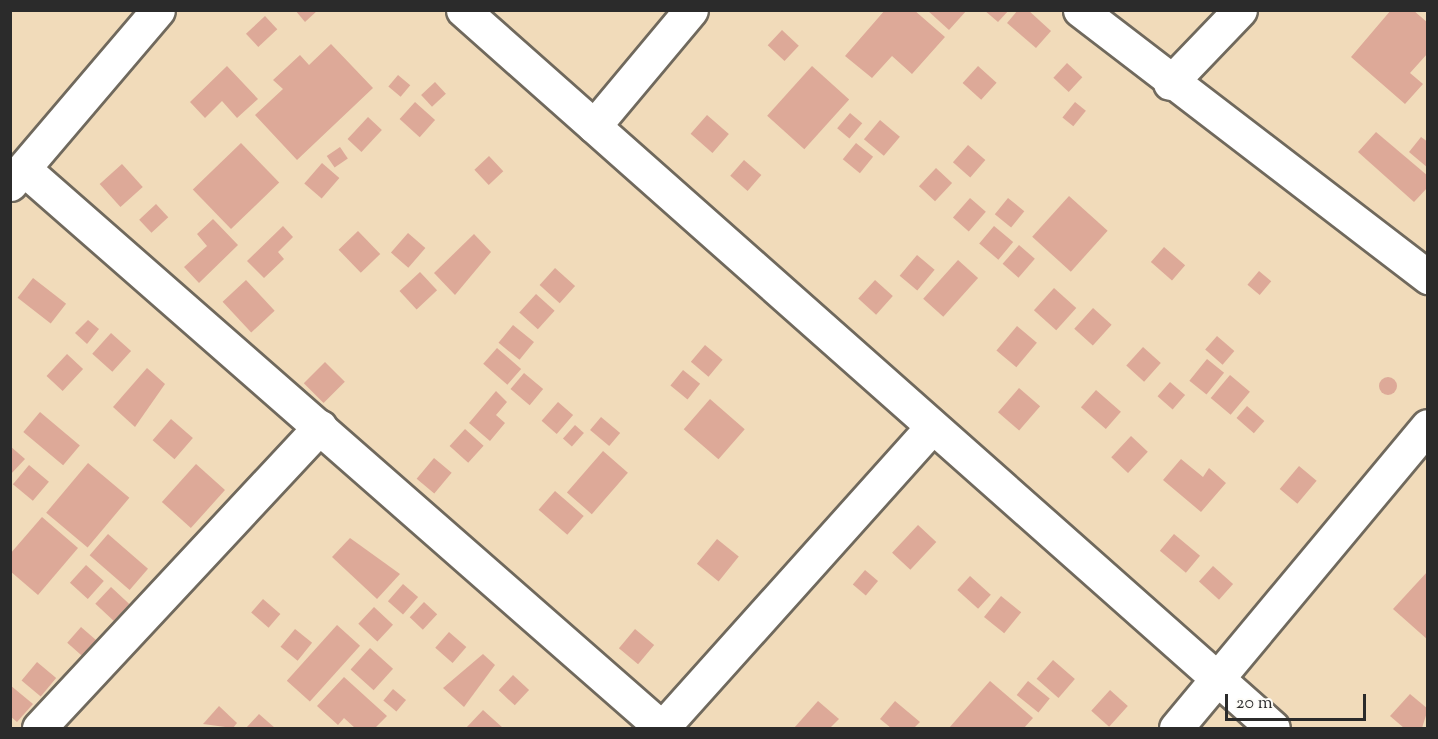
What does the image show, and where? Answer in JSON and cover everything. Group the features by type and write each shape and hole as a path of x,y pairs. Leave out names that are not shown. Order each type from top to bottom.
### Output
{"street":[{"path":"158,10 17,177 320,428 662,728 931,428"},
{"path":"463,10 931,428 1219,679 1273,729"},
{"path":"594,126 691,10"},
{"path":"1080,10 1170,83 1428,277"},
{"path":"1170,83 1240,10"},
{"path":"1176,729 1428,426"},
{"path":"39,729 320,428"}],"building":[{"path":"295,10 318,10 305,22"},
{"path":"885,10 914,10 945,37 912,74 892,56 872,78 845,56"},
{"path":"927,10 967,10 949,30"},
{"path":"984,10 1009,10 998,22"},
{"path":"1018,10 1028,10 1051,31 1036,48 1007,23"},
{"path":"1391,10 1413,10 1428,23 1428,53 1410,73 1423,84 1405,104 1351,57"},
{"path":"265,16 277,29 258,47 246,34"},
{"path":"782,30 799,46 784,61 768,45"},
{"path":"331,44 373,88 297,160 255,115 283,89 273,80 300,55 309,65"},
{"path":"1067,63 1082,77 1069,92 1053,78"},
{"path":"227,66 258,99 237,118 222,101 205,118 190,102"},
{"path":"812,66 849,99 804,149 767,116"},
{"path":"978,66 997,83 981,100 963,83"},
{"path":"398,75 410,85 401,97 388,86"},
{"path":"435,82 446,94 432,107 421,95"},
{"path":"415,102 435,120 420,137 400,119"},
{"path":"1075,102 1086,111 1073,126 1062,118"},
{"path":"850,113 862,123 849,139 837,128"},
{"path":"707,115 729,134 712,153 691,134"},
{"path":"368,117 382,130 361,152 348,139"},
{"path":"880,120 900,137 884,156 864,139"},
{"path":"1376,132 1428,176 1428,187 1414,202 1358,152"},
{"path":"1421,137 1428,142 1428,168 1409,152"},
{"path":"241,143 279,183 231,229 193,190"},
{"path":"856,143 873,157 860,173 843,159"},
{"path":"968,145 985,160 970,177 953,162"},
{"path":"340,147 348,159 335,168 327,156"},
{"path":"489,156 503,171 489,185 474,170"},
{"path":"744,160 761,175 748,191 730,176"},
{"path":"322,163 339,178 322,198 304,183"},
{"path":"122,164 143,187 120,207 100,184"},
{"path":"936,168 952,183 935,201 919,186"},
{"path":"1069,196 1108,231 1071,272 1032,237"},
{"path":"970,198 986,212 969,231 953,218"},
{"path":"1008,198 1024,211 1011,228 995,214"},
{"path":"156,204 168,217 151,233 139,220"},
{"path":"213,219 238,245 199,283 184,267 207,246 197,234"},
{"path":"283,226 293,237 278,252 284,259 264,278 247,261"},
{"path":"994,226 1013,242 998,260 979,244"},
{"path":"358,231 380,254 361,273 339,250"},
{"path":"408,233 425,248 408,268 391,253"},
{"path":"474,234 491,252 455,295 434,273"},
{"path":"1019,245 1035,259 1018,278 1003,264"},
{"path":"1164,247 1185,265 1172,280 1151,262"},
{"path":"917,255 935,270 917,290 900,276"},
{"path":"958,260 978,278 943,317 923,299"},
{"path":"555,268 575,286 560,303 540,285"},
{"path":"1259,271 1271,281 1260,295 1247,285"},
{"path":"420,272 437,290 417,309 400,291"},
{"path":"33,278 66,304 51,324 18,298"},
{"path":"246,280 275,311 251,333 223,302"},
{"path":"875,280 893,296 876,315 858,299"},
{"path":"1054,288 1076,308 1056,330 1034,310"},
{"path":"536,294 555,311 538,329 519,313"},
{"path":"1093,308 1112,325 1093,346 1074,329"},
{"path":"88,320 99,329 87,344 75,333"},
{"path":"513,325 534,342 520,360 499,343"},
{"path":"1017,326 1037,343 1016,367 996,351"},
{"path":"111,333 131,351 112,372 92,354"},
{"path":"1217,336 1234,351 1223,365 1205,350"},
{"path":"705,345 723,360 708,377 691,362"},
{"path":"1143,347 1161,363 1144,382 1126,366"},
{"path":"497,348 521,369 507,385 483,364"},
{"path":"67,354 83,369 63,391 47,376"},
{"path":"1207,359 1224,373 1206,395 1189,381"},
{"path":"325,362 345,382 324,403 304,383"},
{"path":"147,368 165,384 135,427 113,407"},
{"path":"683,370 700,384 688,399 670,386"},
{"path":"524,373 543,389 530,405 511,389"},
{"path":"1230,375 1250,392 1231,415 1211,398"},
{"path":"1384,377 1392,377 1397,382 1395,393 1384,395 1379,390 1379,382"},
{"path":"1170,382 1185,395 1173,409 1158,396"},
{"path":"1019,388 1040,406 1019,431 998,412"},
{"path":"1096,390 1121,412 1106,429 1081,407"},
{"path":"496,391 507,402 496,415 505,423 490,441 469,423"},
{"path":"710,399 745,429 718,459 684,429"},
{"path":"558,402 573,415 557,434 542,421"},
{"path":"1247,406 1264,421 1254,433 1237,418"},
{"path":"40,412 80,445 63,465 23,432"},
{"path":"601,417 620,433 609,446 590,430"},
{"path":"171,419 193,438 175,459 153,440"},
{"path":"575,425 584,433 572,446 563,438"},
{"path":"465,429 484,446 468,463 450,446"},
{"path":"1131,436 1148,452 1128,473 1111,457"},
{"path":"10,446 25,459 10,475"},
{"path":"603,451 628,473 592,514 567,493"},
{"path":"434,458 452,473 434,493 417,479"},
{"path":"1181,459 1203,477 1209,468 1226,483 1201,512 1163,480"},
{"path":"88,463 129,498 88,548 46,513"},
{"path":"196,464 225,490 191,528 162,502"},
{"path":"29,465 49,482 33,501 13,484"},
{"path":"1299,466 1317,481 1297,504 1280,489"},
{"path":"555,491 584,516 567,535 539,510"},
{"path":"42,517 78,548 38,595 10,571 10,554"},
{"path":"918,525 936,542 910,570 892,553"},
{"path":"108,534 148,569 130,590 90,555"},
{"path":"1174,534 1200,556 1186,573 1160,551"},
{"path":"350,538 400,574 377,599 332,557"},
{"path":"717,539 739,557 719,581 697,564"},
{"path":"86,565 104,581 88,599 70,583"},
{"path":"1213,566 1233,584 1219,600 1199,582"},
{"path":"865,570 878,581 866,595 853,585"},
{"path":"1428,571 1428,640 1393,609"},
{"path":"970,576 991,595 978,609 957,590"},
{"path":"403,584 418,597 403,614 388,601"},
{"path":"111,587 129,604 114,621 95,604"},
{"path":"1001,596 1021,612 1004,633 984,617"},
{"path":"263,599 280,614 269,628 251,613"},
{"path":"424,602 437,614 423,630 410,617"},
{"path":"374,607 393,625 377,642 358,624"},
{"path":"337,625 360,646 310,701 287,681"},
{"path":"81,627 97,641 83,657 67,643"},
{"path":"295,629 312,643 298,661 281,647"},
{"path":"635,629 654,645 638,664 619,648"},
{"path":"449,632 466,647 453,663 435,648"},
{"path":"370,648 393,669 374,690 351,670"},
{"path":"483,654 495,665 464,707 443,688"},
{"path":"1053,660 1075,679 1058,698 1037,679"},
{"path":"37,662 56,678 41,696 22,680"},
{"path":"513,675 529,690 515,705 499,690"},
{"path":"344,677 387,716 375,728 355,728 344,718 338,725 317,706"},
{"path":"990,681 1033,718 1024,728 949,728"},
{"path":"1028,681 1050,699 1038,713 1017,695"},
{"path":"10,685 33,704 17,722 10,716"},
{"path":"393,689 406,700 396,711 383,700"},
{"path":"1110,690 1128,706 1109,727 1091,711"},
{"path":"1410,694 1428,709 1422,728 1404,728 1390,716"},
{"path":"818,701 839,719 830,728 794,728"},
{"path":"895,701 920,722 914,728 891,728 880,719"},
{"path":"219,706 237,723 233,728 203,724"},
{"path":"483,710 503,728 466,728"},
{"path":"259,714 275,728 246,728"}]}
